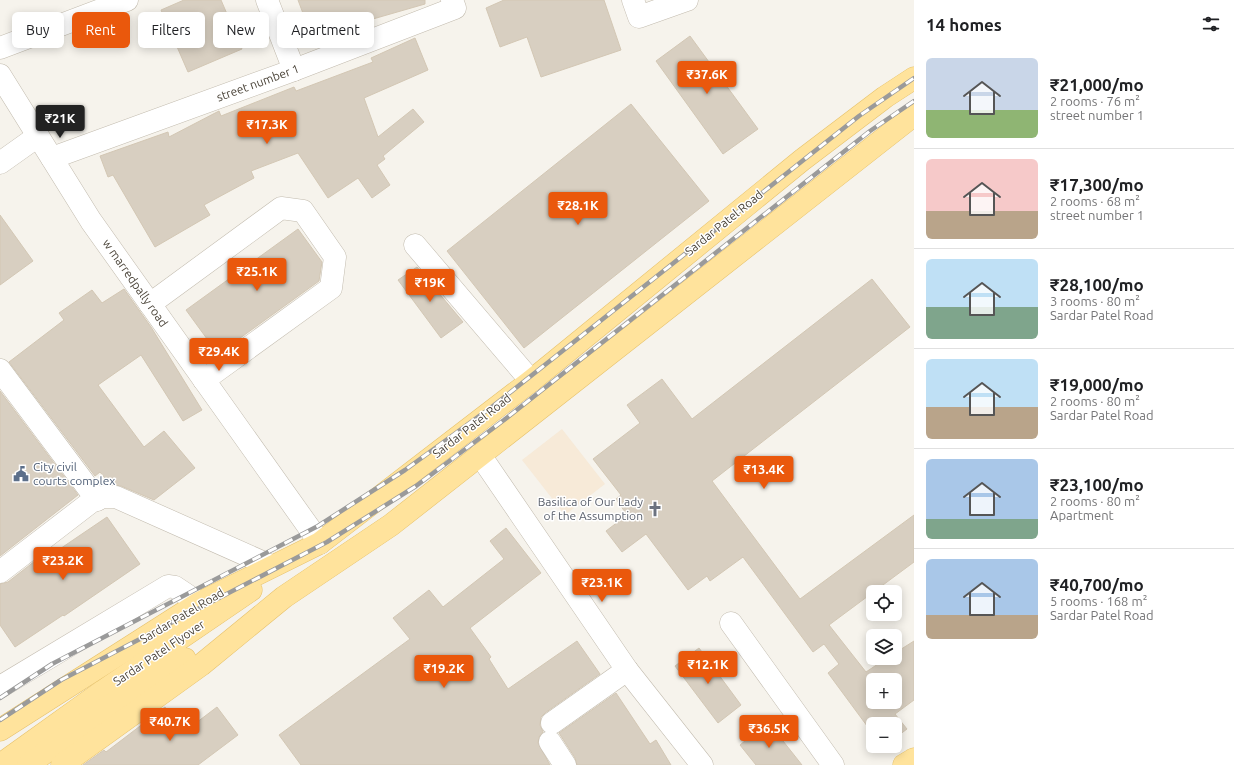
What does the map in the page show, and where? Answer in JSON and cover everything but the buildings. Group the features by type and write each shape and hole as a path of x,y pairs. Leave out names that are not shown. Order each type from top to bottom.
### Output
{"main road":[{"name":"Sardar Patel Road","path":"0,730 199,604 271,566 320,543 531,381 802,160 885,97 914,78"},
{"path":"62,765 201,665 284,597 391,525 914,115"},
{"name":"Sardar Patel Flyover","path":"28,765 107,698 320,543"},
{"name":"Sardar Patel Flyover","path":"0,765 107,698 284,597"},
{"path":"904,765 914,759"}],"street":[{"path":"0,48 127,0"},
{"path":"266,0 294,70"},
{"name":"street number 1","path":"52,158 294,70 455,8 452,0"},
{"path":"633,0 639,17 687,0"},
{"name":"w marredpally road","path":"0,75 91,221 320,543"},
{"path":"0,163 38,136"},
{"path":"150,304 282,208 303,211 335,257 331,288 204,380"},
{"path":"415,245 531,381"},
{"path":"0,370 97,500"},
{"path":"480,455 627,670 702,765"},
{"path":"0,572 91,502 116,497 271,566"},
{"path":"0,687 168,586 175,587 199,604"},
{"path":"732,623 833,765"},
{"path":"565,765 551,732 627,670"}],"shaded area":[{"path":"562,429 605,484 565,515 522,460"}],"railway":[{"path":"0,698 52,664 318,526 405,470 493,406 859,116 914,78"},
{"path":"0,720 61,680 327,542 416,486 504,420 870,131 914,101"}],"place":[{"name":"City civil courts complex","path":"21,474"},
{"name":"Basilica of Our Lady of the Assumption","path":"655,509"}]}
